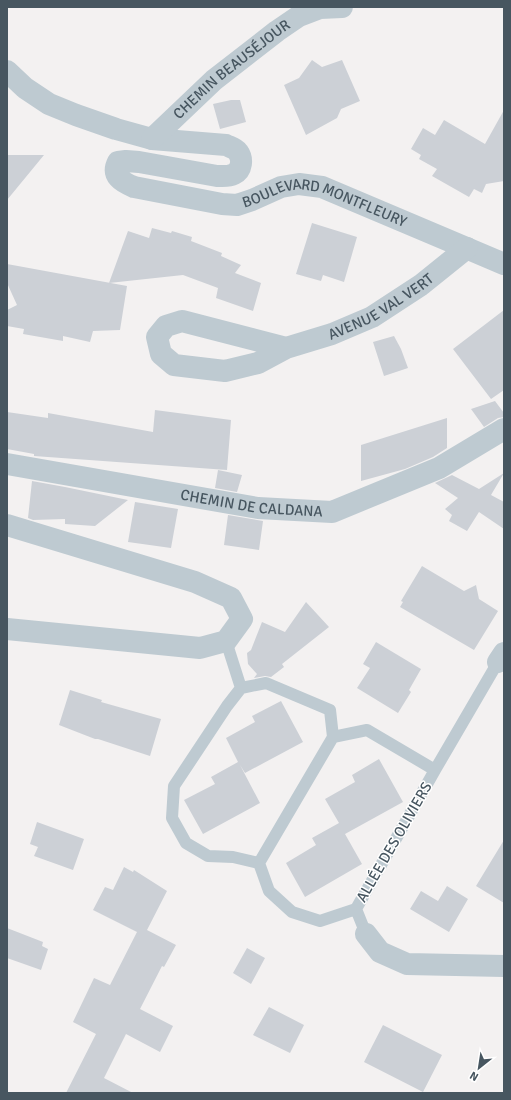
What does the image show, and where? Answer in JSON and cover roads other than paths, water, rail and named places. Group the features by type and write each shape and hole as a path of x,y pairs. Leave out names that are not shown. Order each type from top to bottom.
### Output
{"street":[{"name":"CHEMIN BEAUSÉJOUR","path":"152,139 214,80 277,31 299,16 320,8 342,7"},
{"name":"BOULEVARD MONTFLEURY","path":"7,71 25,88 49,104 96,122 152,139 226,145 238,151 241,158 239,169 235,173 228,176 218,176 139,162 118,162 115,168 117,176 125,183 134,187 222,204 237,204 252,200 281,187 299,184 322,187 504,264"},
{"name":"AVENUE VAL VERT","path":"286,348 182,321 166,326 157,337 161,354 174,365 225,370 258,363 286,348 332,334 372,317 421,285 467,248"},
{"name":"CHEMIN DE CALDANA","path":"7,464 258,508 332,512 439,468 504,429"},
{"path":"7,525 195,582 231,598 242,619 226,641 200,648 7,629"},
{"name":"ALLÉE DES OLIVIERS","path":"366,934 380,952 407,964 504,966"}],"lane":[{"path":"226,641 241,688"},
{"path":"435,770 501,658"},
{"path":"266,684 330,710 333,737 259,863 233,857 208,856 186,843 172,818 174,786 227,706 241,688 266,684"},
{"name":"ALLÉE DES OLIVIERS","path":"259,863 269,891 292,912 320,921 356,909 435,770 367,730 333,737"},
{"name":"ALLÉE DES OLIVIERS","path":"356,909 366,934"}]}
